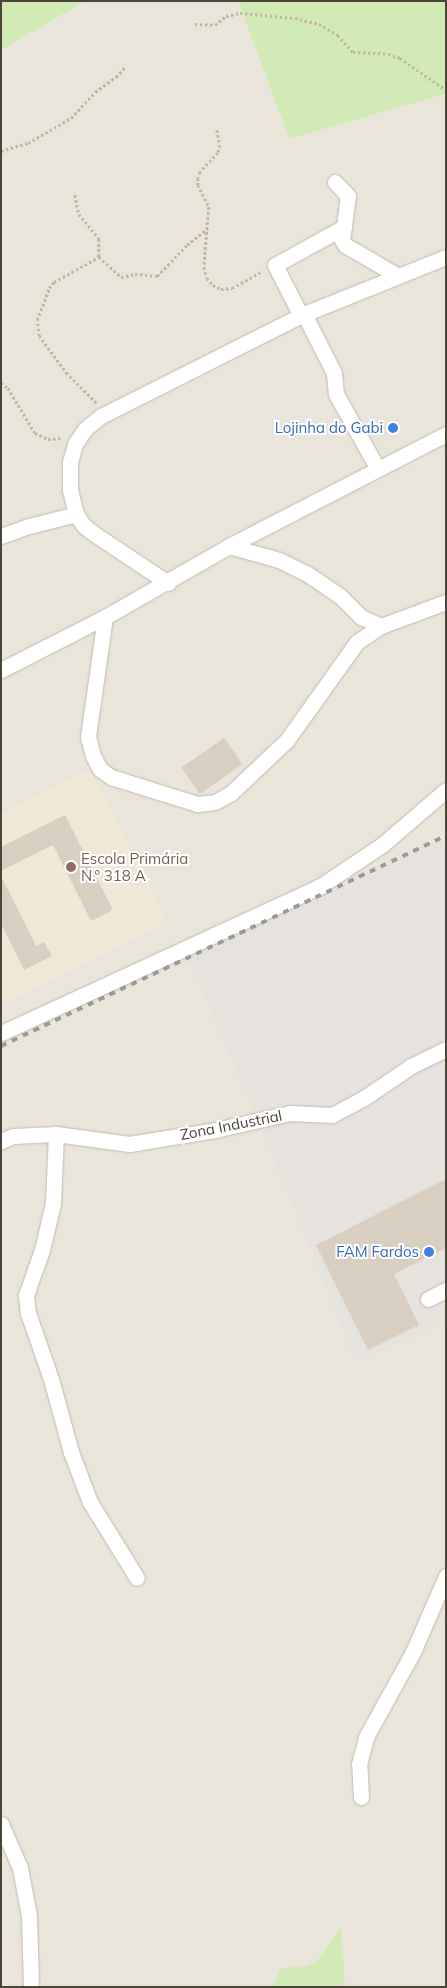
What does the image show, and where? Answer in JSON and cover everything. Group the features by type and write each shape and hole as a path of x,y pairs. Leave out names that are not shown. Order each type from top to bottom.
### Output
{"street":[{"path":"335,182 348,196 342,240 345,246 398,276"},
{"path":"344,227 275,265 334,373 336,394 378,468"},
{"path":"168,583 96,536 84,526 76,514 70,490 70,462 75,444 80,436 86,429 107,414 302,315 446,257"},
{"path":"1,670 168,583 229,546 446,434"},
{"path":"1,536 29,526 76,514"},
{"path":"229,546 279,560 306,573 340,596 361,617 381,626"},
{"path":"105,617 88,738 92,756 100,768 111,777 197,804 215,802 230,793 287,740 349,649 381,626 446,602"},
{"path":"1,1033 127,973 318,887 382,845 446,790"},
{"name":"Zona Industrial","path":"7,1138 56,1134 129,1144 215,1130 290,1113 332,1115 364,1098 411,1066 446,1049"},
{"path":"56,1134 53,1203 42,1250 26,1295 28,1314 51,1379 71,1452 90,1502 137,1578"},
{"path":"1,1147 7,1138"},
{"path":"428,1299 446,1290"},
{"path":"361,1797 359,1764 366,1737 413,1652 446,1576"},
{"path":"1,1824 20,1868 29,1916 31,1987"}],"path":[{"path":"194,24 215,25 226,16 240,13 295,18 311,22 328,28 353,52 388,54 400,58 446,90"},
{"path":"1,152 28,143 71,118 95,92 116,77 125,67"},
{"path":"217,130 220,145 218,153 200,172 198,178 198,185 209,207 204,267 207,278 213,285 221,289 232,288 275,265"},
{"path":"75,195 79,214 99,240 99,257 121,278 135,274 157,276 207,229"},
{"path":"99,257 54,282 37,320 37,328 39,336 67,374 107,414"},
{"path":"1,383 8,388 35,433 41,437 80,436"}],"shaded area":[{"path":"86,1 238,1 289,139 446,94 446,1987 1,1987 1,50"},
{"name":"Escola Primária N.º 318 A","path":"90,769 167,921 1,1005 1,814"},
{"path":"446,835 446,1322 356,1362 263,1132 188,957"}],"green space":[{"path":"1,1 86,1 1,50"},
{"path":"238,1 446,1 446,94 289,139"},
{"path":"341,1927 345,1987 272,1987 281,1968 307,1966 317,1961"}],"building":[{"path":"224,738 242,764 200,794 181,768"},
{"path":"65,815 113,910 91,921 53,845 1,871 1,847"},
{"path":"1,876 36,946 44,942 52,956 24,970 1,924"},
{"path":"446,1179 446,1248 394,1274 419,1325 368,1350 316,1245"}],"railway":[{"path":"1,1046 446,836"}],"place":[{"name":"Lojinha do Gabi","path":"393,428"},
{"name":"Escola Primária N.º 318 A","path":"71,867"},
{"name":"FAM Fardos","path":"429,1252"}]}
